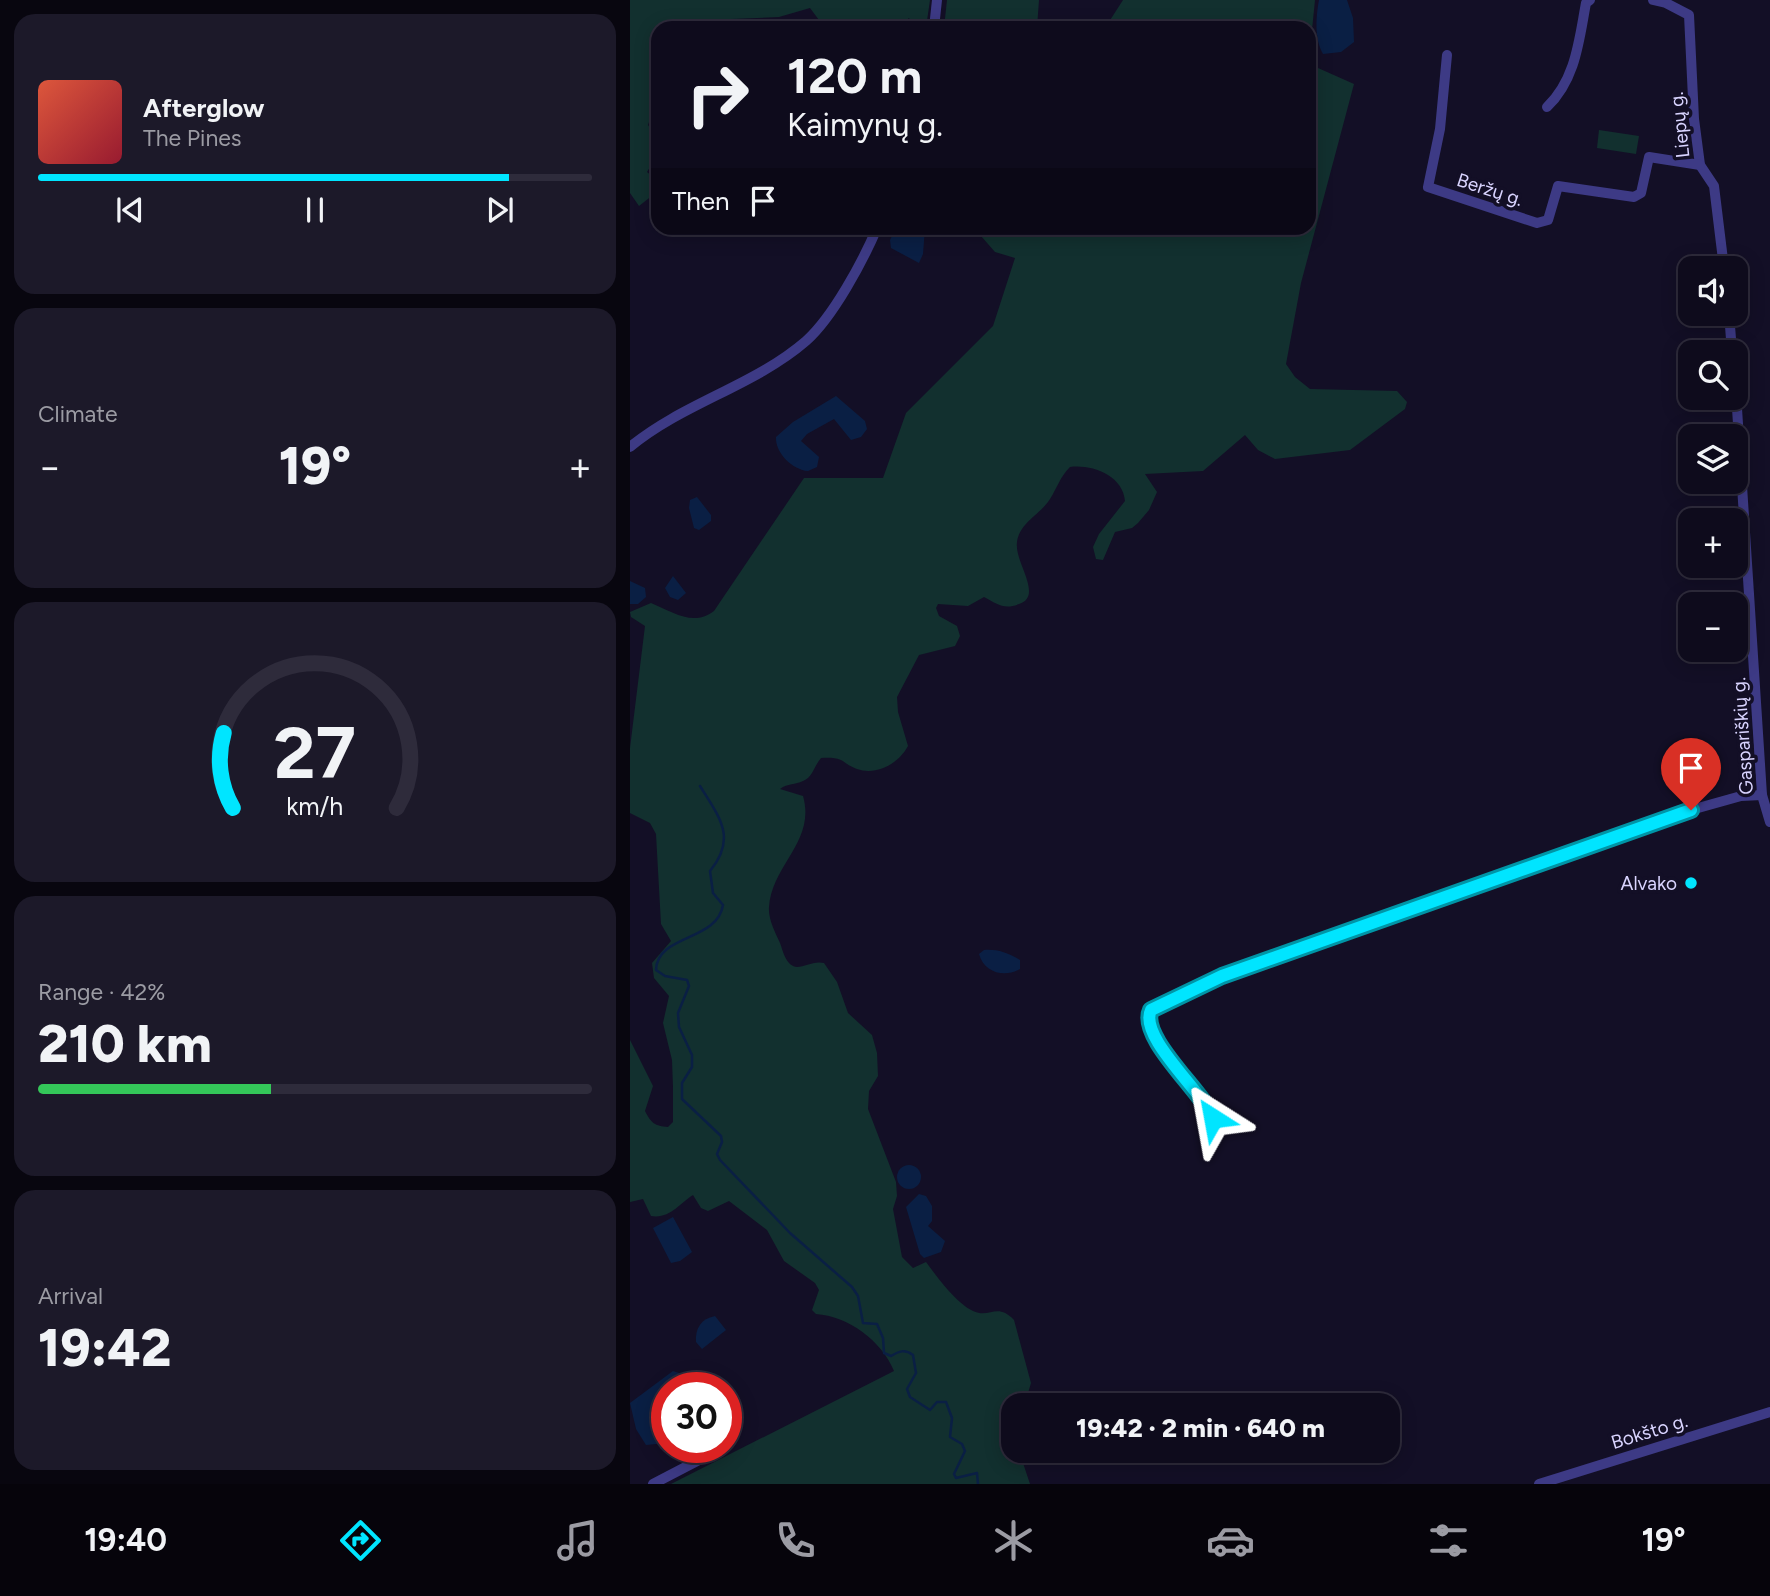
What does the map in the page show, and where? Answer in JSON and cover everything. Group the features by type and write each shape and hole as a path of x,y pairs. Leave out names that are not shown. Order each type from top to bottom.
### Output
{"street":[{"path":"935,21 937,0"},
{"path":"1547,107 1569,77 1580,43 1586,3 1590,0"},
{"path":"1653,0 1669,3"},
{"name":"Liepų g.","path":"1669,3 1689,15 1694,119 1700,165 1716,195 1723,256"},
{"name":"Beržų g.","path":"1447,55 1440,129 1428,187 1537,223 1548,220 1553,212 1558,186 1634,197 1641,193 1649,157 1700,165"},
{"path":"630,447 673,418 782,359 808,340 860,268 874,235"},
{"name":"Gaspariškių g.","path":"1738,410 1762,795 1770,822"},
{"path":"1213,1118 1207,1102 1173,1064 1157,1040 1149,1023 1151,1010 1222,976 1691,810 1741,796 1762,795"},
{"name":"Bokšto g.","path":"1539,1484 1770,1412"},
{"path":"653,1484 693,1463"}],"green space":[{"path":"630,0 930,0 927,21 910,21 909,18 905,21 820,21 810,8 779,17 729,21 651,21 651,116 648,125 651,130 651,165 647,172 651,175 651,197 639,206 630,193"},
{"path":"947,0 1039,0 1038,21 945,21"},
{"path":"1123,0 1315,0 1313,21 1110,21"},
{"path":"1316,67 1354,84 1316,227"},
{"path":"1599,130 1639,136 1636,154 1597,148"},
{"path":"980,235 1314,235 1301,283 1286,364 1295,377 1310,389 1397,391 1407,402 1405,409 1350,450 1275,459 1258,450 1245,435 1203,471 1145,474 1157,492 1149,510 1132,528 1115,532 1103,560 1096,559 1093,547 1099,534 1125,501 1123,492 1119,484 1105,473 1087,467 1070,467 1046,505 1026,524 1019,535 1017,550 1029,586 1026,600 1009,606 984,597 968,606 938,604 936,608 939,616 957,626 960,636 955,646 919,655 897,697 898,712 908,746 899,758 880,769 865,771 839,759 821,758 806,779 780,789 803,796 805,812 799,840 772,892 769,912 772,925 790,964 800,967 824,963 837,982 848,1013 872,1035 877,1053 878,1076 869,1091 868,1109 896,1182 897,1196 893,1209 902,1257 913,1268 926,1262 954,1296 973,1311 1003,1312 1014,1320 1031,1383 1028,1393 1001,1393 1001,1463 1023,1463 1030,1484 671,1484 712,1463 742,1463 742,1448 894,1371 881,1350 862,1332 852,1325 816,1314 812,1310 819,1290 815,1283 784,1261 767,1230 729,1201 708,1211 701,1208 693,1195 669,1213 658,1216 651,1216 643,1199 630,1202 630,1040 653,1086 645,1111 657,1125 668,1127 673,1122 673,1087 672,1060 663,1023 669,996 654,978 652,963 671,941 661,924 656,834 650,823 630,813 630,748 645,626 631,617 630,612 651,603 691,618 706,616 714,611 804,478 883,478 906,413 993,326 1015,258 995,252"}],"water":[{"path":"1319,0 1347,0 1353,18 1354,42 1341,52 1323,54 1320,48 1316,27"},
{"path":"892,235 924,235 923,254 919,263 891,248"},
{"path":"836,396 865,421 867,429 861,437 851,440 834,419 807,434 801,441 819,457 817,467 808,471 797,468 782,455 776,437 793,422"},
{"path":"697,497 711,515 711,521 699,530 694,528 689,508 690,500"},
{"path":"673,576 686,593 678,600 670,597 665,588"},
{"path":"630,581 645,588 646,597 638,604 630,604"},
{"path":"984,950 1007,953 1020,960 1020,969 1002,973 990,969 985,966 979,954"},
{"path":"909,1165 918,1168 921,1177 918,1186 909,1189 900,1186 897,1177 900,1168"},
{"path":"919,1194 926,1196 932,1206 932,1221 928,1226 945,1241 941,1252 924,1258 920,1254 906,1207"},
{"path":"673,1217 692,1252 680,1261 671,1263 653,1228"},
{"path":"715,1316 726,1330 702,1349 696,1342 698,1328 706,1319"},
{"path":"651,1387 651,1445 646,1445 636,1429 630,1403"}],"waterway":[{"path":"700,786 723,828 723,848 710,871 713,893 723,905 710,926 666,950 659,958 656,970 665,976 687,980 689,986 678,1013 679,1027 692,1055 692,1067 682,1083 682,1099 721,1136 722,1142 717,1154 720,1160 790,1233 852,1287 858,1296 863,1323 877,1324 883,1338 884,1353 891,1356 905,1351 913,1355 916,1373 907,1389 910,1397 930,1410 937,1402 946,1402 952,1418 950,1437 962,1444 965,1451 954,1474 956,1478 977,1473 978,1484"}],"place":[{"name":"Alvako","path":"1691,883"}],"route":[{"path":"1213,1118 1207,1102 1173,1064 1157,1040 1149,1023 1148,1014 1151,1010 1179,994 1222,976 1691,810"}]}
